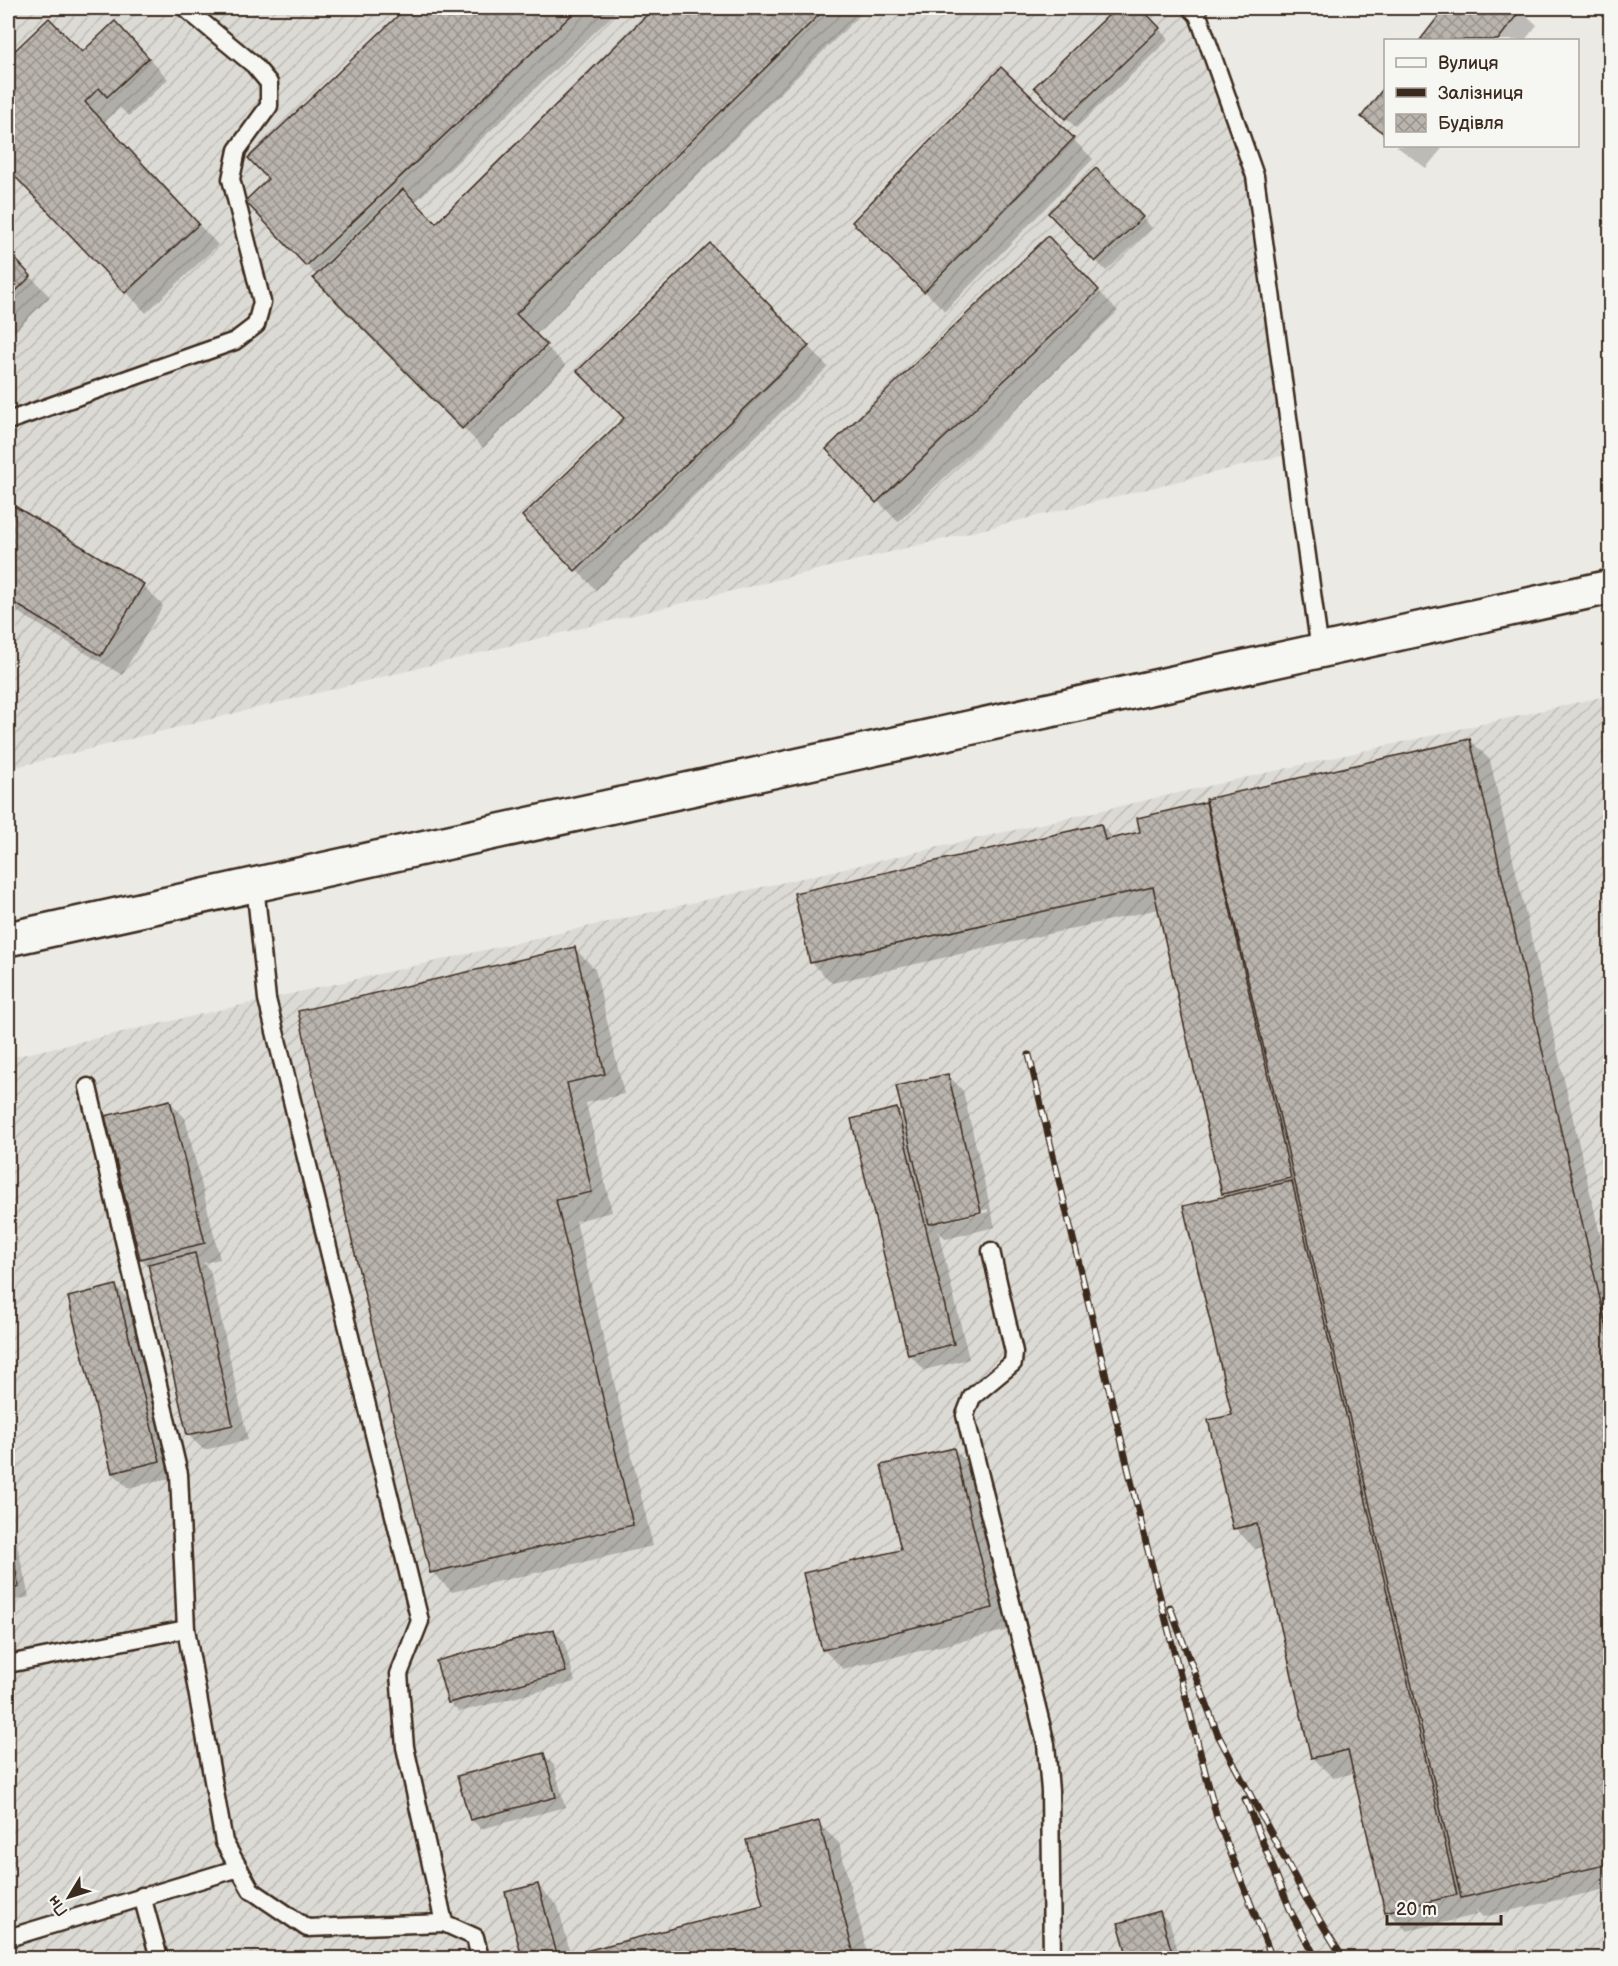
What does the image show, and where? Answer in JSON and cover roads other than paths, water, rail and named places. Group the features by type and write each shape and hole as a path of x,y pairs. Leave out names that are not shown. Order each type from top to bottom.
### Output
{"street":[{"path":"8,939 1611,588"}],"lane":[{"path":"8,421 235,341 256,325 262,302 231,179 237,150 269,105 269,83 254,65 185,8"},
{"path":"1191,8 1198,15 1255,176 1320,651"},
{"path":"255,885 267,999 420,1621 399,1674 400,1695 405,1747 444,1923"},
{"path":"88,1087 179,1474 186,1629 224,1842 251,1890 307,1928 444,1923 476,1937 480,1959"},
{"path":"991,1251 1014,1352 1013,1363 972,1397 965,1415 1046,1744 1050,1791 1052,1959"},
{"path":"8,1664 186,1629"},
{"path":"8,1938 239,1868"},
{"path":"142,1896 159,1959"}],"railway":[{"path":"1029,1055 1146,1543 1217,1818 1272,1958"},
{"path":"1170,1607 1218,1735 1307,1900 1343,1958"},
{"path":"1245,1799 1292,1914 1316,1958"}]}
